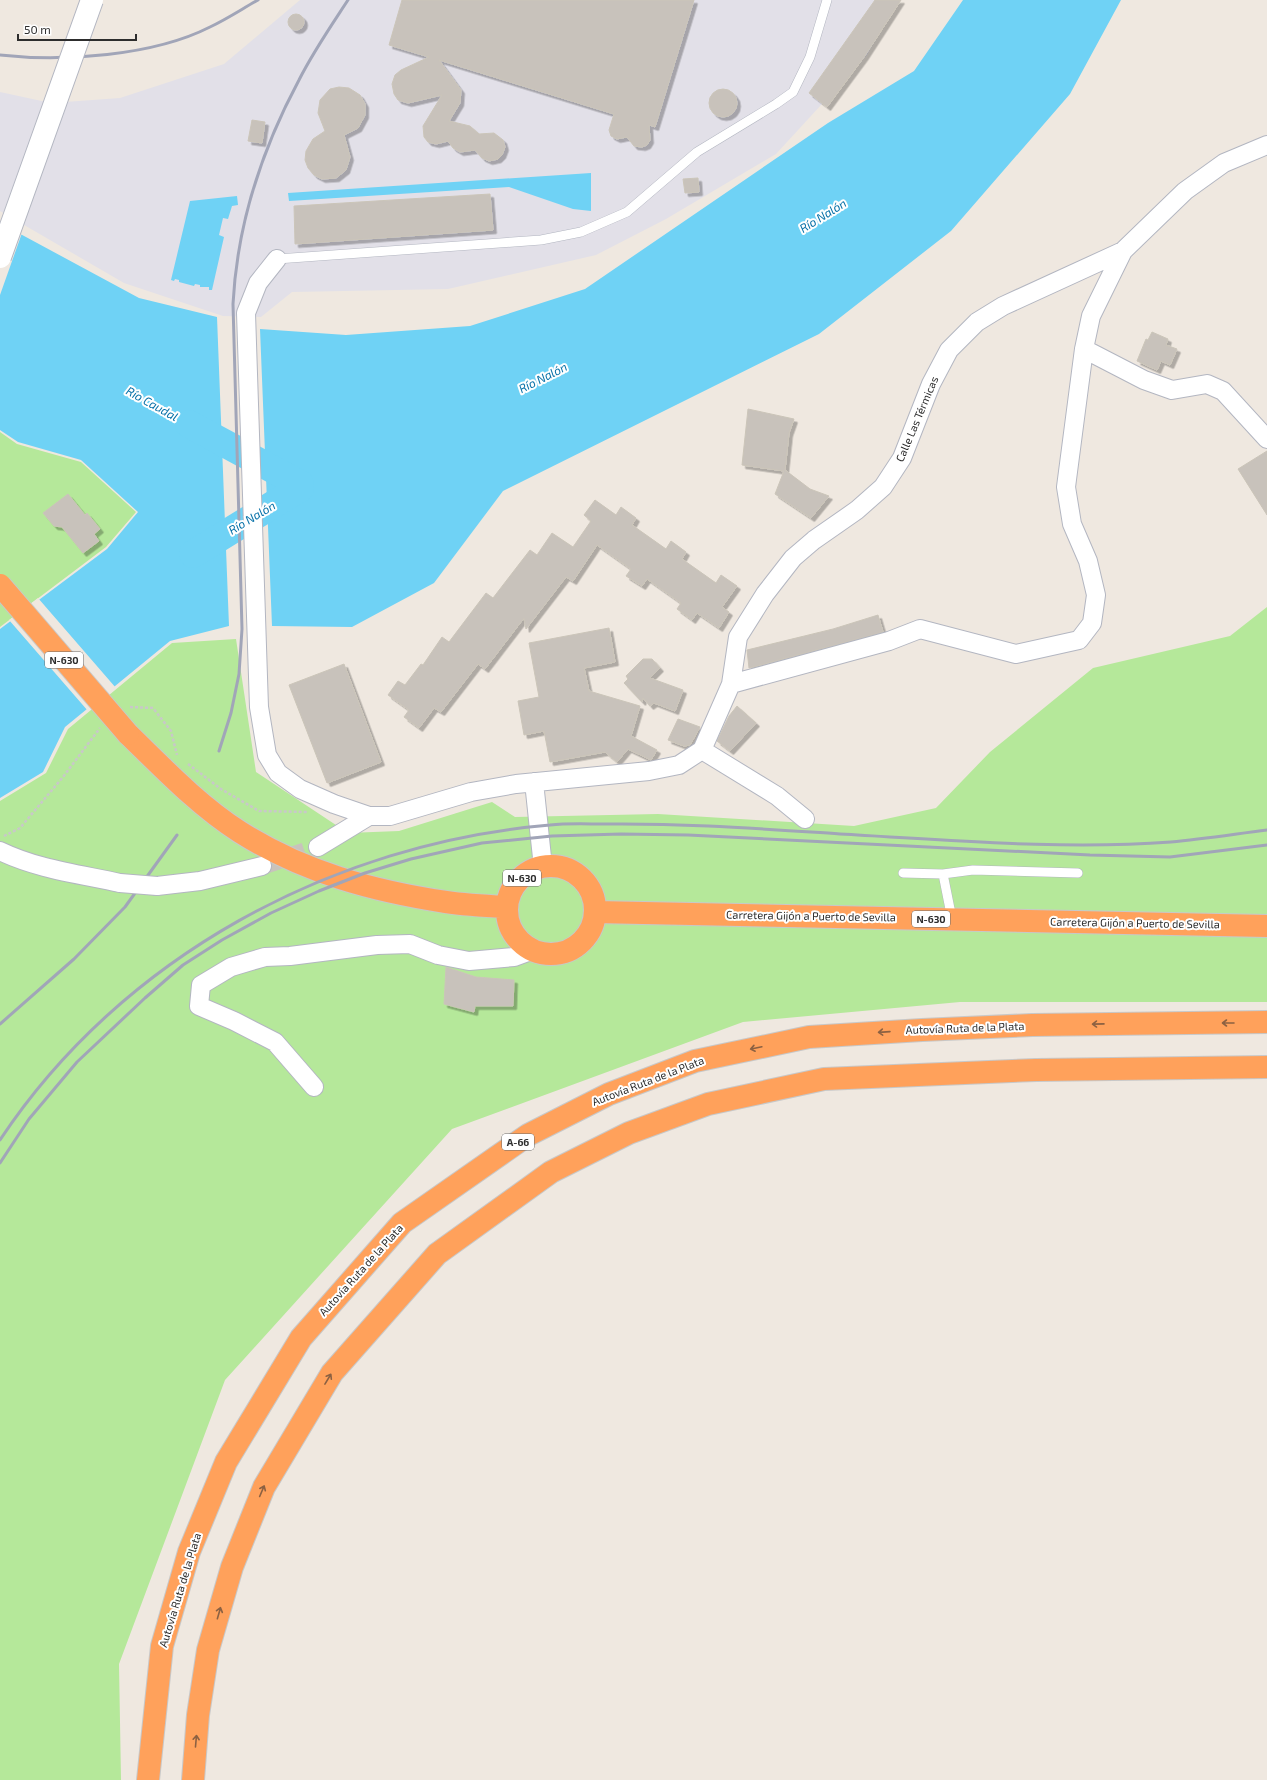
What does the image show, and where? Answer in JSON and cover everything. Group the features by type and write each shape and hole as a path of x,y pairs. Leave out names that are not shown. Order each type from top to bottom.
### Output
{"highway":[{"name":"N-630","path":"0,585 128,734 186,790 234,827 296,863 351,883 447,902 506,907"},
{"name":"N-630","path":"556,865 577,873 591,890 595,912 591,928 581,942 567,951 550,954 533,950 519,940 509,925 506,907 514,884 532,869 543,867 556,865"},
{"name":"Carretera Gijón a Puerto de Sevilla","path":"595,912 1267,926"},
{"name":"Autovía Ruta de la Plata","path":"148,1780 162,1646 189,1552 226,1462 301,1338 402,1223 528,1135 609,1094 695,1061 809,1037 1032,1025 1267,1022"},
{"path":"193,1780 198,1714 208,1650 232,1567 264,1487 332,1373 437,1254 551,1172 629,1133 708,1104 824,1079 1036,1070 1267,1067"},
{"path":"1036,1070 1267,1082"}],"street":[{"path":"0,257 92,0"},
{"path":"731,684 889,641 920,629 1016,654 1079,640 1092,623 1096,595 1088,562 1072,524 1066,487 1084,349 1091,316 1124,251 1185,191 1224,163 1267,145"},
{"name":"Calle Las Térmicas","path":"702,750 731,684 738,637 765,594 793,558 814,540 857,510 883,487 902,458 931,384 949,350 977,322 1002,306 1124,251"},
{"path":"276,260 258,283 246,313 259,707 267,755 278,773 300,789 334,804 369,816 390,816 471,792 534,782 649,771 679,765 702,750 778,796 805,819"},
{"path":"1084,349 1144,380 1172,390 1207,384 1223,391 1267,439"},
{"path":"534,782 543,867"},
{"path":"318,847 369,816"},
{"path":"0,851 16,859 48,868 120,883 157,886 200,881 262,866"},
{"path":"314,1087 275,1042 234,1021 199,1006 201,985 231,967 265,957 290,956 377,946 410,944 438,955 469,961 514,957 533,950"}],"lane":[{"path":"276,260 541,240 581,232 627,212 697,152 793,92 810,57 827,0"},
{"path":"903,873 943,874 973,870 1078,874"},
{"path":"943,874 952,919"}],"shaded area":[{"path":"300,0 897,0 867,55 776,154 666,219 596,255 448,289 292,292 261,317 223,316 124,283 0,211 0,92 51,103 120,98 224,64"}],"green space":[{"path":"0,432 17,444 81,462 136,512 106,547 0,627"},
{"path":"1267,607 1267,1002 960,1002 743,1022 452,1129 225,1380 119,1664 121,1780 0,1780 0,801 46,773 68,729 172,643 236,639 256,772 348,833 399,831 492,802 515,817 658,814 854,826 936,808 990,752 1093,668 1230,636"}],"water":[{"path":"963,0 1121,0 1070,94 951,231 819,334 503,491 434,583 352,627 272,626 260,329 346,335 470,326 585,289 828,123 914,71"},
{"path":"591,173 591,211 573,209 509,187 289,201 288,193"},
{"path":"237,196 238,205 232,206 228,219 223,218 219,235 224,237 212,290 209,290 209,287 200,287 200,285 195,284 194,286 179,282 179,280 171,280 190,201"},
{"path":"0,223 139,298 217,317 229,626 170,641 65,727 43,772 0,798 0,629 107,549 138,512 81,460 18,442 0,430"}],"pier":[{"path":"0,221 22,233 0,295"},
{"path":"38,598 116,688 88,711 9,620"}],"building":[{"path":"402,0 694,0 655,127 649,125 650,140 647,145 642,147 634,146 627,137 617,139 611,136 609,130 614,114 439,60 461,90 460,103 449,121 470,126 479,134 494,133 503,140 505,147 502,155 498,159 489,161 482,158 475,150 460,152 453,148 448,141 436,144 428,142 424,137 423,126 442,95 408,103 398,100 394,94 392,84 395,75 401,70 429,57 389,45"},
{"path":"875,0 901,0 864,57 827,107 809,93"},
{"path":"293,14 299,14 304,19 302,28 299,30 293,30 288,25 288,19"},
{"path":"339,87 349,88 360,95 365,104 365,115 358,128 344,135 350,157 346,170 336,178 322,179 314,175 308,168 305,160 306,151 313,139 325,131 318,113 320,100 330,89"},
{"path":"723,89 733,93 737,103 733,113 723,117 713,113 709,103 713,93"},
{"path":"252,120 265,122 262,143 248,141"},
{"path":"698,178 699,192 685,193 683,179"},
{"path":"490,194 493,230 295,244 294,206"},
{"path":"1152,332 1168,339 1166,345 1177,349 1170,365 1161,361 1157,370 1137,361 1146,339 1148,340"},
{"path":"748,409 794,419 789,433 785,470 810,489 829,496 811,518 775,494 784,471 742,465"},
{"path":"1267,451 1267,515 1238,469"},
{"path":"68,494 85,515 87,513 100,529 94,534 99,541 83,553 62,527 54,526 43,513"},
{"path":"595,500 616,515 621,507 636,518 632,525 666,549 671,541 686,552 682,559 716,583 721,575 737,586 722,607 729,612 719,628 697,613 692,620 677,609 681,603 647,579 642,586 626,576 631,569 597,545 573,581 566,577 526,629 524,618 485,669 478,664 441,712 434,708 419,728 404,717 409,710 388,695 398,681 405,685 421,664 423,665 442,637 449,642 486,593 493,598 530,550 537,555 552,533 573,547 591,521 584,515"},
{"path":"878,615 883,632 749,668 747,650 833,629"},
{"path":"609,628 615,662 584,668 589,691 640,706 631,736 657,750 651,760 628,749 617,762 605,752 550,762 544,731 524,735 518,701 539,697 529,643"},
{"path":"643,659 652,659 660,668 650,678 683,690 675,711 654,703 650,706 643,698 642,702 624,683 628,679 626,676"},
{"path":"344,664 381,762 327,783 289,685"},
{"path":"737,706 756,723 730,751 717,741 729,716"},
{"path":"678,719 700,727 690,745 684,746 668,740"},
{"path":"446,967 476,977 514,980 513,1006 475,1006 474,1012 444,1004"}],"waterway":[{"name":"Río Caudal","path":"189,424 300,484"},
{"name":"Río Nalón","path":"193,554 300,488"}],"tunnel":[{"path":"262,866 318,847"}],"railway":[{"path":"0,55 51,58 79,57 162,45 187,37 216,24 258,0"},
{"path":"219,751 231,713 239,674 242,629 233,304 235,275 246,217 263,161 274,133 304,70 322,39 348,0"},
{"path":"0,1140 49,1075 106,1016 170,965 239,921 313,884 390,856 469,836 557,824 664,824 923,839 1047,845 1088,845 1171,842 1267,830"},
{"path":"0,1163 29,1119 77,1062 145,998 183,965 222,940 271,913 319,891 365,873 411,859 482,843 552,836 621,834 688,835 1090,855 1170,857 1267,845"},
{"path":"0,1024 74,959 125,907 177,835"}]}
